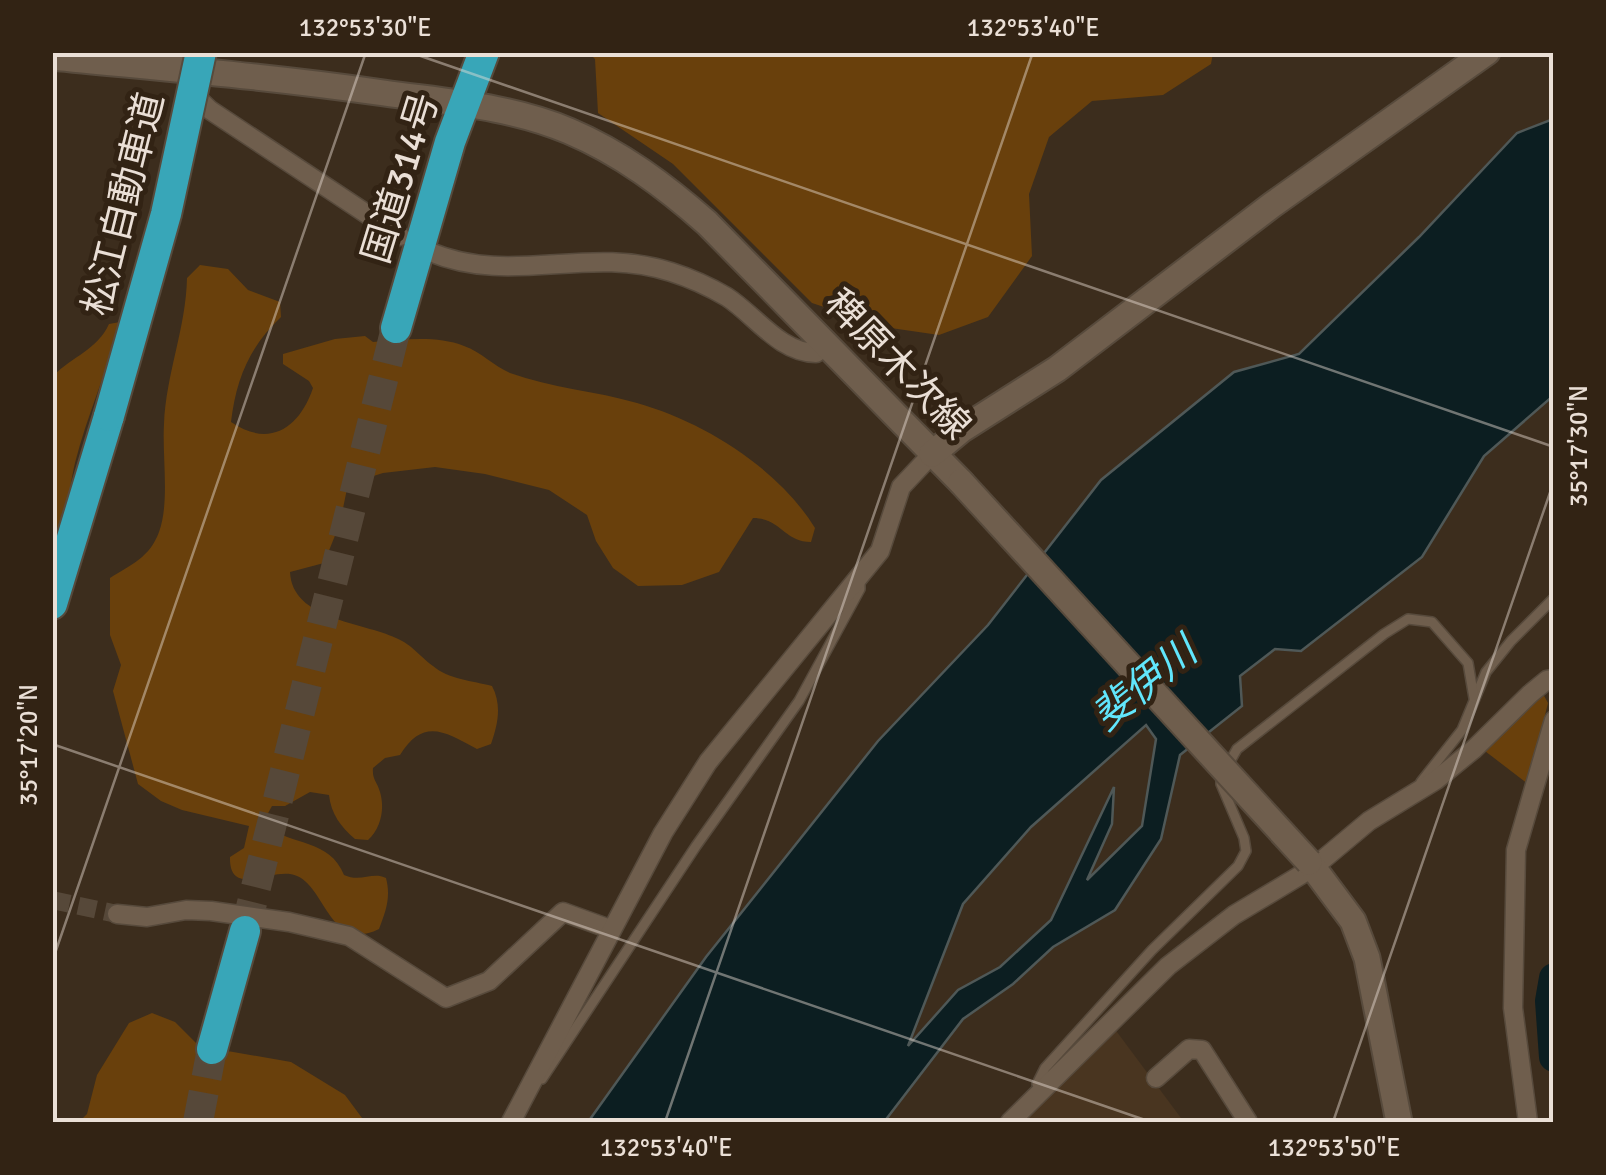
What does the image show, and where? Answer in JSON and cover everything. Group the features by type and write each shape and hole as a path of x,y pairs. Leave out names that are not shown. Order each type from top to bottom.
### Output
{"highway":[{"name":"国道314号","path":"396,328 464,104 484,52"},
{"name":"松江自動車道","path":"52,604 166,214 195,62"},
{"path":"212,1048 244,931"}],"main road":[{"path":"932,454 961,430 1057,369 1272,204 1488,52"},
{"name":"稗原木次線","path":"52,57 195,62 516,112 567,130 641,170 707,223 961,482 1311,864 1353,921 1367,958 1400,1122"}],"street":[{"path":"195,62 190,90 197,100 400,236"},
{"path":"430,252 475,266 595,261 644,265 719,293 799,351 816,353 827,344"},
{"path":"511,1122 663,833 708,762 880,551 901,487 932,454"},
{"path":"1010,1122 1168,966 1234,916 1448,770 1530,694 1554,679"},
{"path":"1528,1122 1513,1008 1516,850 1554,720"},
{"path":"117,914 147,917 186,910 210,911 290,922 349,936 446,998 489,981 563,912 610,929"},
{"path":"1156,1078 1189,1049 1202,1050 1248,1122"}],"lane":[{"path":"530,1082 542,1078 696,846 799,701 860,589 859,578"},
{"path":"1410,796 1462,730 1474,698 1499,656 1554,598"},
{"path":"1042,1090 1038,1084 1045,1068 1152,950 1216,891 1244,856 1244,838 1220,777 1238,749 1408,619 1432,622 1459,650 1468,663 1474,698"}],"shaded area":[{"path":"589,53 1213,53 1211,64 1163,95 1092,101 1049,137 1029,194 1032,256 988,317 939,335 884,327 812,303 673,164 598,113 595,59"},
{"path":"200,265 228,269 248,290 280,302 281,317 252,352 236,392 231,422 245,430 281,430 291,424 307,402 313,388 283,364 283,354 335,339 365,336 373,342 442,340 470,349 510,373 637,403 688,422 760,467 815,528 811,542 802,541 770,522 753,518 719,572 682,585 638,586 613,568 596,541 587,515 549,490 485,474 435,467 383,473 348,484 340,523 324,563 290,572 294,588 316,610 396,638 446,674 492,686 498,707 491,744 477,749 444,733 426,732 409,743 400,755 385,758 373,768 382,811 368,840 355,839 345,830 334,814 329,795 310,792 285,806 272,806 266,826 330,855 344,875 386,878 387,904 379,929 363,934 350,933 339,926 307,883 297,876 237,877 230,857 244,848 249,826 182,810 138,784 113,691 121,665 110,635 110,578 145,554 159,532 164,507 168,387 187,278"},
{"path":"120,322 80,445 65,510 53,536 53,376 91,347 109,324"},
{"path":"1542,692 1548,703 1528,784 1481,748"},
{"path":"152,1013 175,1022 199,1046 291,1062 345,1095 365,1122 79,1122 87,1114 97,1075 129,1023"},
{"path":"1111,1024 1184,1122 1018,1122"}],"water":[{"name":"斐伊川","path":"1553,119 1553,396 1484,456 1422,557 1301,651 1275,649 1240,676 1242,706 1180,755 1161,839 1115,910 1053,947 1013,984 963,1019 884,1122 588,1122 706,957 878,741 988,625 1101,480 1234,372 1299,354 1419,237 1517,133","holes":["1146,725 1156,739 1142,826 1087,880 1112,824 1114,787 1051,920 1000,967 958,990 908,1046 963,904 1031,827"]}],"waterway":[{"path":"1554,978 1550,1001 1554,1057"}],"tunnel":[{"path":"245,931 396,328"},
{"path":"52,900 117,914"},
{"path":"198,1122 212,1049"}]}
